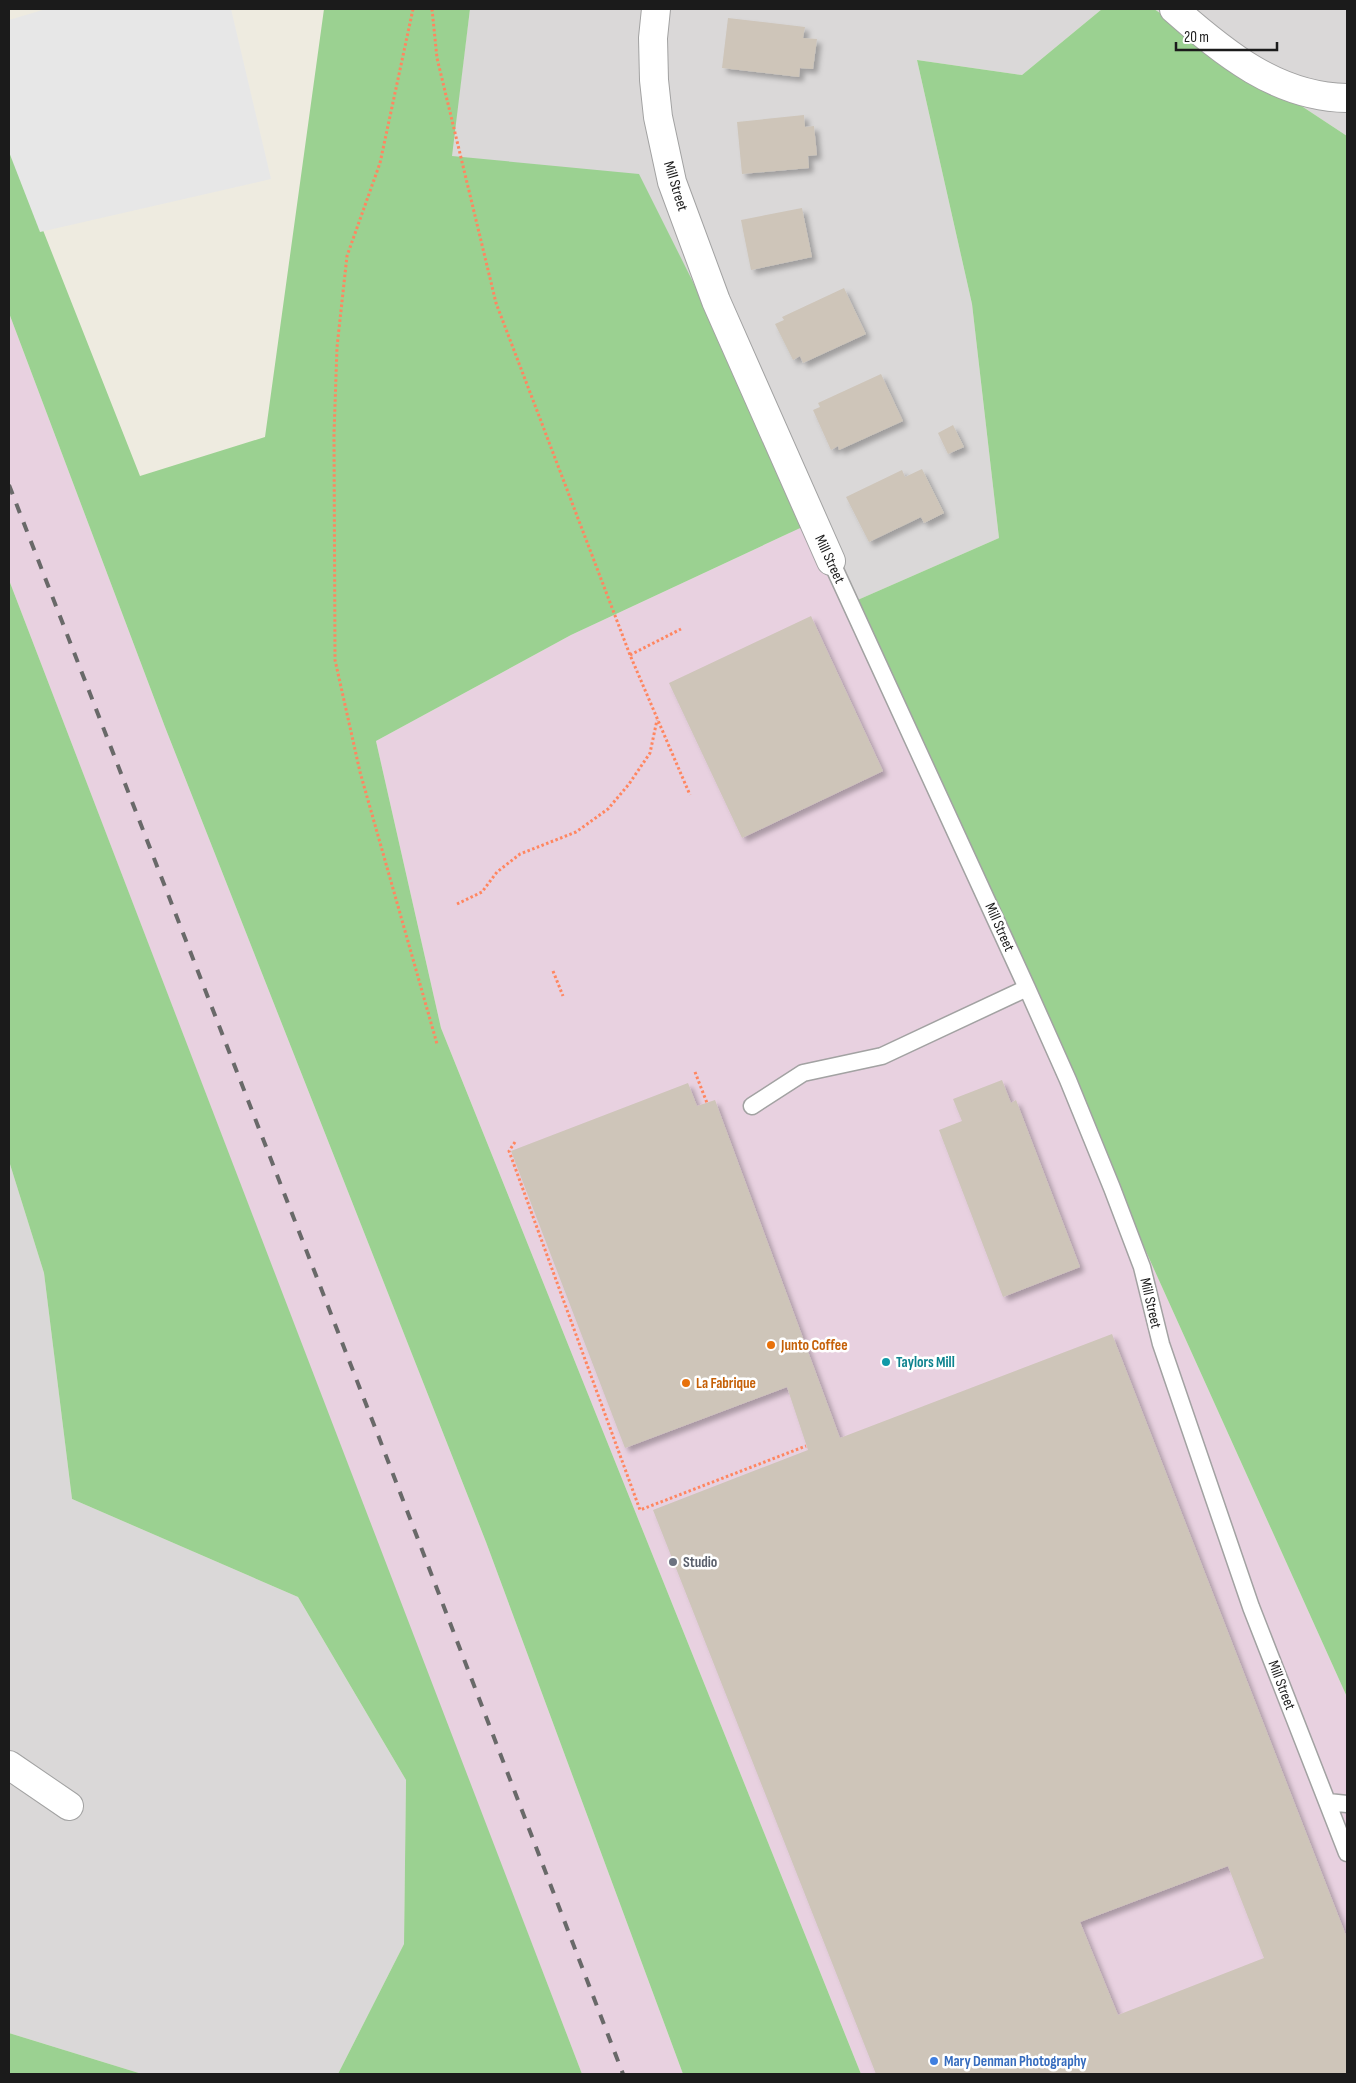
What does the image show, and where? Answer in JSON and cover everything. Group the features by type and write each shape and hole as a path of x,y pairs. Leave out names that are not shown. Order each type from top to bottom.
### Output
{"street":[{"name":"Mill Street","path":"656,9 653,38 654,80 658,116 672,182 716,300 831,561"},
{"path":"1174,9 1217,46 1250,69 1273,81 1299,90 1347,98"},
{"path":"9,1765 69,1806"}],"lane":[{"name":"Mill Street","path":"831,561 1068,1080 1139,1258 1161,1344 1251,1607 1347,1853"},
{"path":"752,1106 803,1073 882,1056 1027,988"},
{"path":"1328,1802 1347,1804"}],"path":[{"path":"413,9 380,163 347,256 337,347 334,425 335,651 360,772 437,1044"},
{"path":"432,9 437,58 496,303 630,655 690,794"},
{"path":"630,655 681,629"},
{"path":"457,904 482,892 497,872 520,854 576,832 608,809 629,784 650,753 657,719"},
{"path":"553,971 562,996"},
{"path":"695,1072 707,1103"},
{"path":"515,1142 509,1152 640,1510 806,1446"}],"shaded area":[{"path":"46,9 231,9 271,179 40,232 9,152 9,20"},
{"path":"470,9 1102,9 1022,75 917,60 972,304 999,538 853,602 451,156"},
{"path":"1154,9 1347,9 1347,136"},
{"path":"9,313 165,727 486,1542 683,2074 582,2074 9,580"},
{"name":"Taylors Mill","path":"813,522 853,602 1347,1697 1347,2074 861,2074 441,1028 376,741 571,635"},
{"path":"9,1161 44,1273 72,1499 298,1597 406,1780 404,1944 338,2074 142,2074 9,2033"}],"green space":[{"path":"324,9 470,9 452,156 639,174 813,522 571,635 376,741 441,1028 861,2074 683,2074 486,1542 165,727 9,313 9,144 140,476 265,437"},
{"path":"1102,9 1154,9 1347,136 1347,1697 853,602 999,538 972,304 917,60 1022,75"},
{"path":"9,580 582,2074 338,2074 404,1944 406,1780 298,1597 72,1499 44,1273 9,1161"},
{"path":"9,2033 142,2074 9,2074"}],"building":[{"path":"728,18 805,27 803,38 817,39 813,69 800,68 799,77 722,68"},
{"path":"804,115 805,127 814,126 817,155 808,156 809,168 742,174 737,122"},
{"path":"802,208 812,257 751,270 741,220"},
{"path":"844,288 866,334 803,363 800,356 793,360 775,324 784,320 782,317"},
{"path":"881,374 903,421 839,450 838,446 831,450 813,410 820,407 818,403"},
{"path":"953,425 964,447 948,454 938,433"},
{"path":"922,469 944,513 924,523 921,517 869,542 846,497 902,470 905,477"},
{"path":"811,616 883,771 742,838 669,683"},
{"path":"1002,1080 1011,1103 1016,1100 1080,1267 1003,1297 939,1130 962,1121 953,1099"},
{"path":"688,1083 697,1106 715,1100 840,1438 1112,1334 1347,1938 1347,2074 876,2074 653,1510 808,1450 787,1387 625,1448 511,1151","holes":["1228,1866 1264,1958 1118,2015 1080,1922"]}],"railway":[{"path":"9,485 378,1435 623,2074"}],"place":[{"name":"Junto Coffee","path":"771,1345"},
{"name":"Taylors Mill","path":"886,1362"},
{"name":"La Fabrique","path":"686,1383"},
{"name":"Studio","path":"673,1562"},
{"name":"Mary Denman Photography","path":"934,2061"}]}
